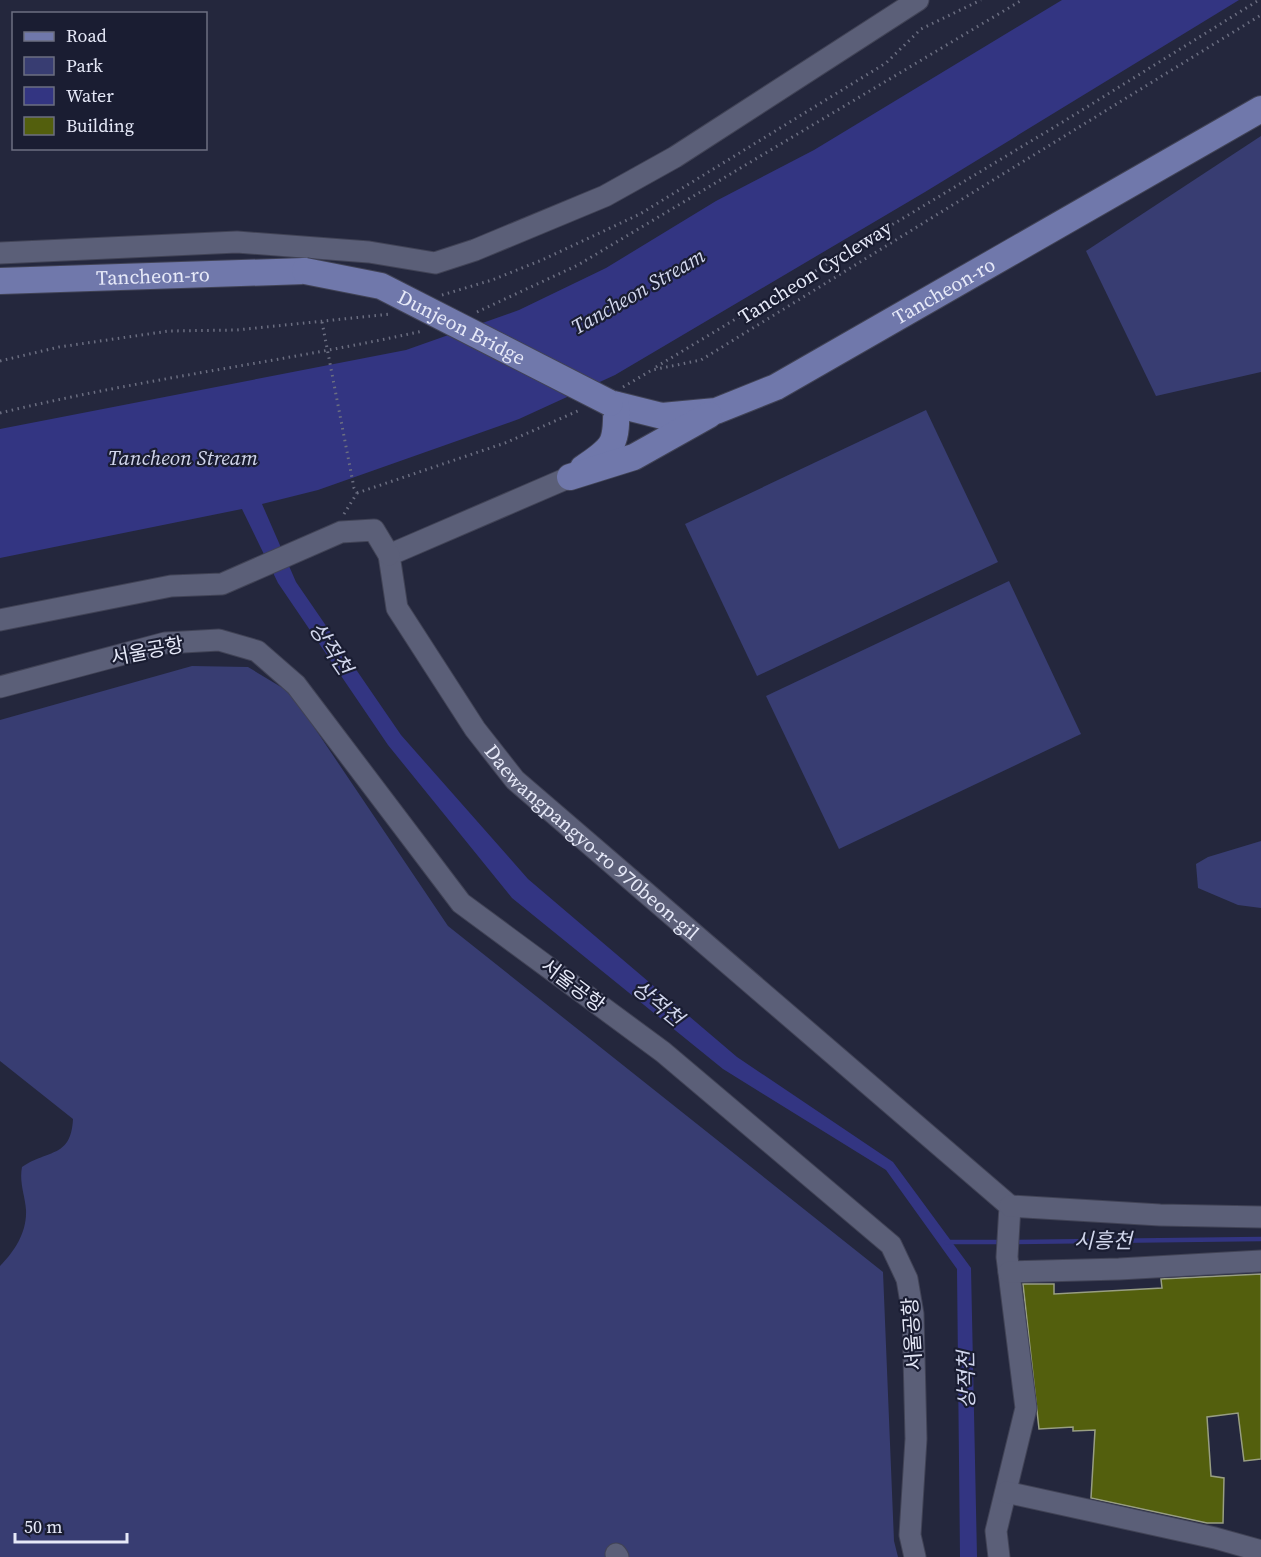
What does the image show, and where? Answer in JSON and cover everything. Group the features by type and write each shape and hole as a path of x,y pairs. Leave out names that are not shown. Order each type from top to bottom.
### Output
{"main road":[{"name":"Tancheon-ro","path":"609,400 662,416 716,411 776,387 1261,110"},
{"name":"Tancheon-ro","path":"0,281 305,271"},
{"name":"Dunjeon Bridge","path":"305,271 381,286 609,400"},
{"path":"570,477 603,455 617,435 609,400"},
{"path":"570,477 634,457 716,411"}],"street":[{"path":"0,253 237,242 369,252 435,263 475,250 605,195 675,157 918,0"},
{"path":"0,620 171,586 222,584 331,537 374,530 389,555 570,477"},
{"name":"Daewangpangyo-ro 970beon-gil","path":"389,555 396,608 475,729 515,780 1010,1208"},
{"name":"서울공항","path":"0,687 165,643 219,640 257,651 296,685 461,903 663,1053 891,1245 907,1280 913,1314 916,1439 910,1535 915,1557"},
{"path":"999,1557 996,1532 1026,1408 1008,1265 1010,1208 1261,1217"},
{"path":"1008,1265 1261,1261"},
{"path":"1006,1492 1215,1538 1261,1551"}],"path":[{"path":"471,315 578,265 1022,0"},
{"path":"652,370 1066,120 1259,0"},
{"name":"Tancheon Cycleway","path":"357,493 505,442 609,400 652,370 701,360 1261,15"},
{"path":"322,322 354,488 357,493 345,509 331,537"},
{"path":"0,413 48,401 327,352 427,330"}],"green space":[{"path":"1261,136 1261,372 1156,396 1086,251"},
{"path":"926,410 998,562 757,676 685,524"},
{"path":"1009,581 1081,734 839,849 766,696"},
{"path":"192,666 248,667 291,693 448,926 883,1272 894,1541 898,1557 0,1557 0,1266 15,1247 26,1218 22,1167 63,1147 71,1132 73,1119 0,1061 0,720"},
{"path":"1261,841 1261,908 1238,905 1198,888 1196,864 1208,857"}],"water":[{"name":"Tancheon Stream","path":"1062,0 1239,0 925,192 615,375 519,419 318,490 262,504 296,582 401,735 528,879 737,1057 893,1162 971,1268 977,1557 960,1557 957,1269 886,1170 723,1069 512,898 388,745 278,583 242,509 0,558 0,429 406,350 519,310 606,268 716,201 814,150"}],"building":[{"path":"1261,1274 1261,1459 1244,1461 1238,1413 1207,1417 1211,1476 1224,1478 1223,1523 1207,1523 1091,1498 1095,1430 1073,1431 1073,1427 1039,1429 1023,1284 1054,1284 1054,1294 1162,1288 1161,1279"}],"waterway":[{"name":"시흥천","path":"1015,1242 1261,1239"},
{"name":"시흥천","path":"946,1242 1003,1242"}],"water label":[{"name":"상적천","path":"331,648"},
{"name":"상적천","path":"658,1003"},
{"name":"상적천","path":"966,1380"}]}
